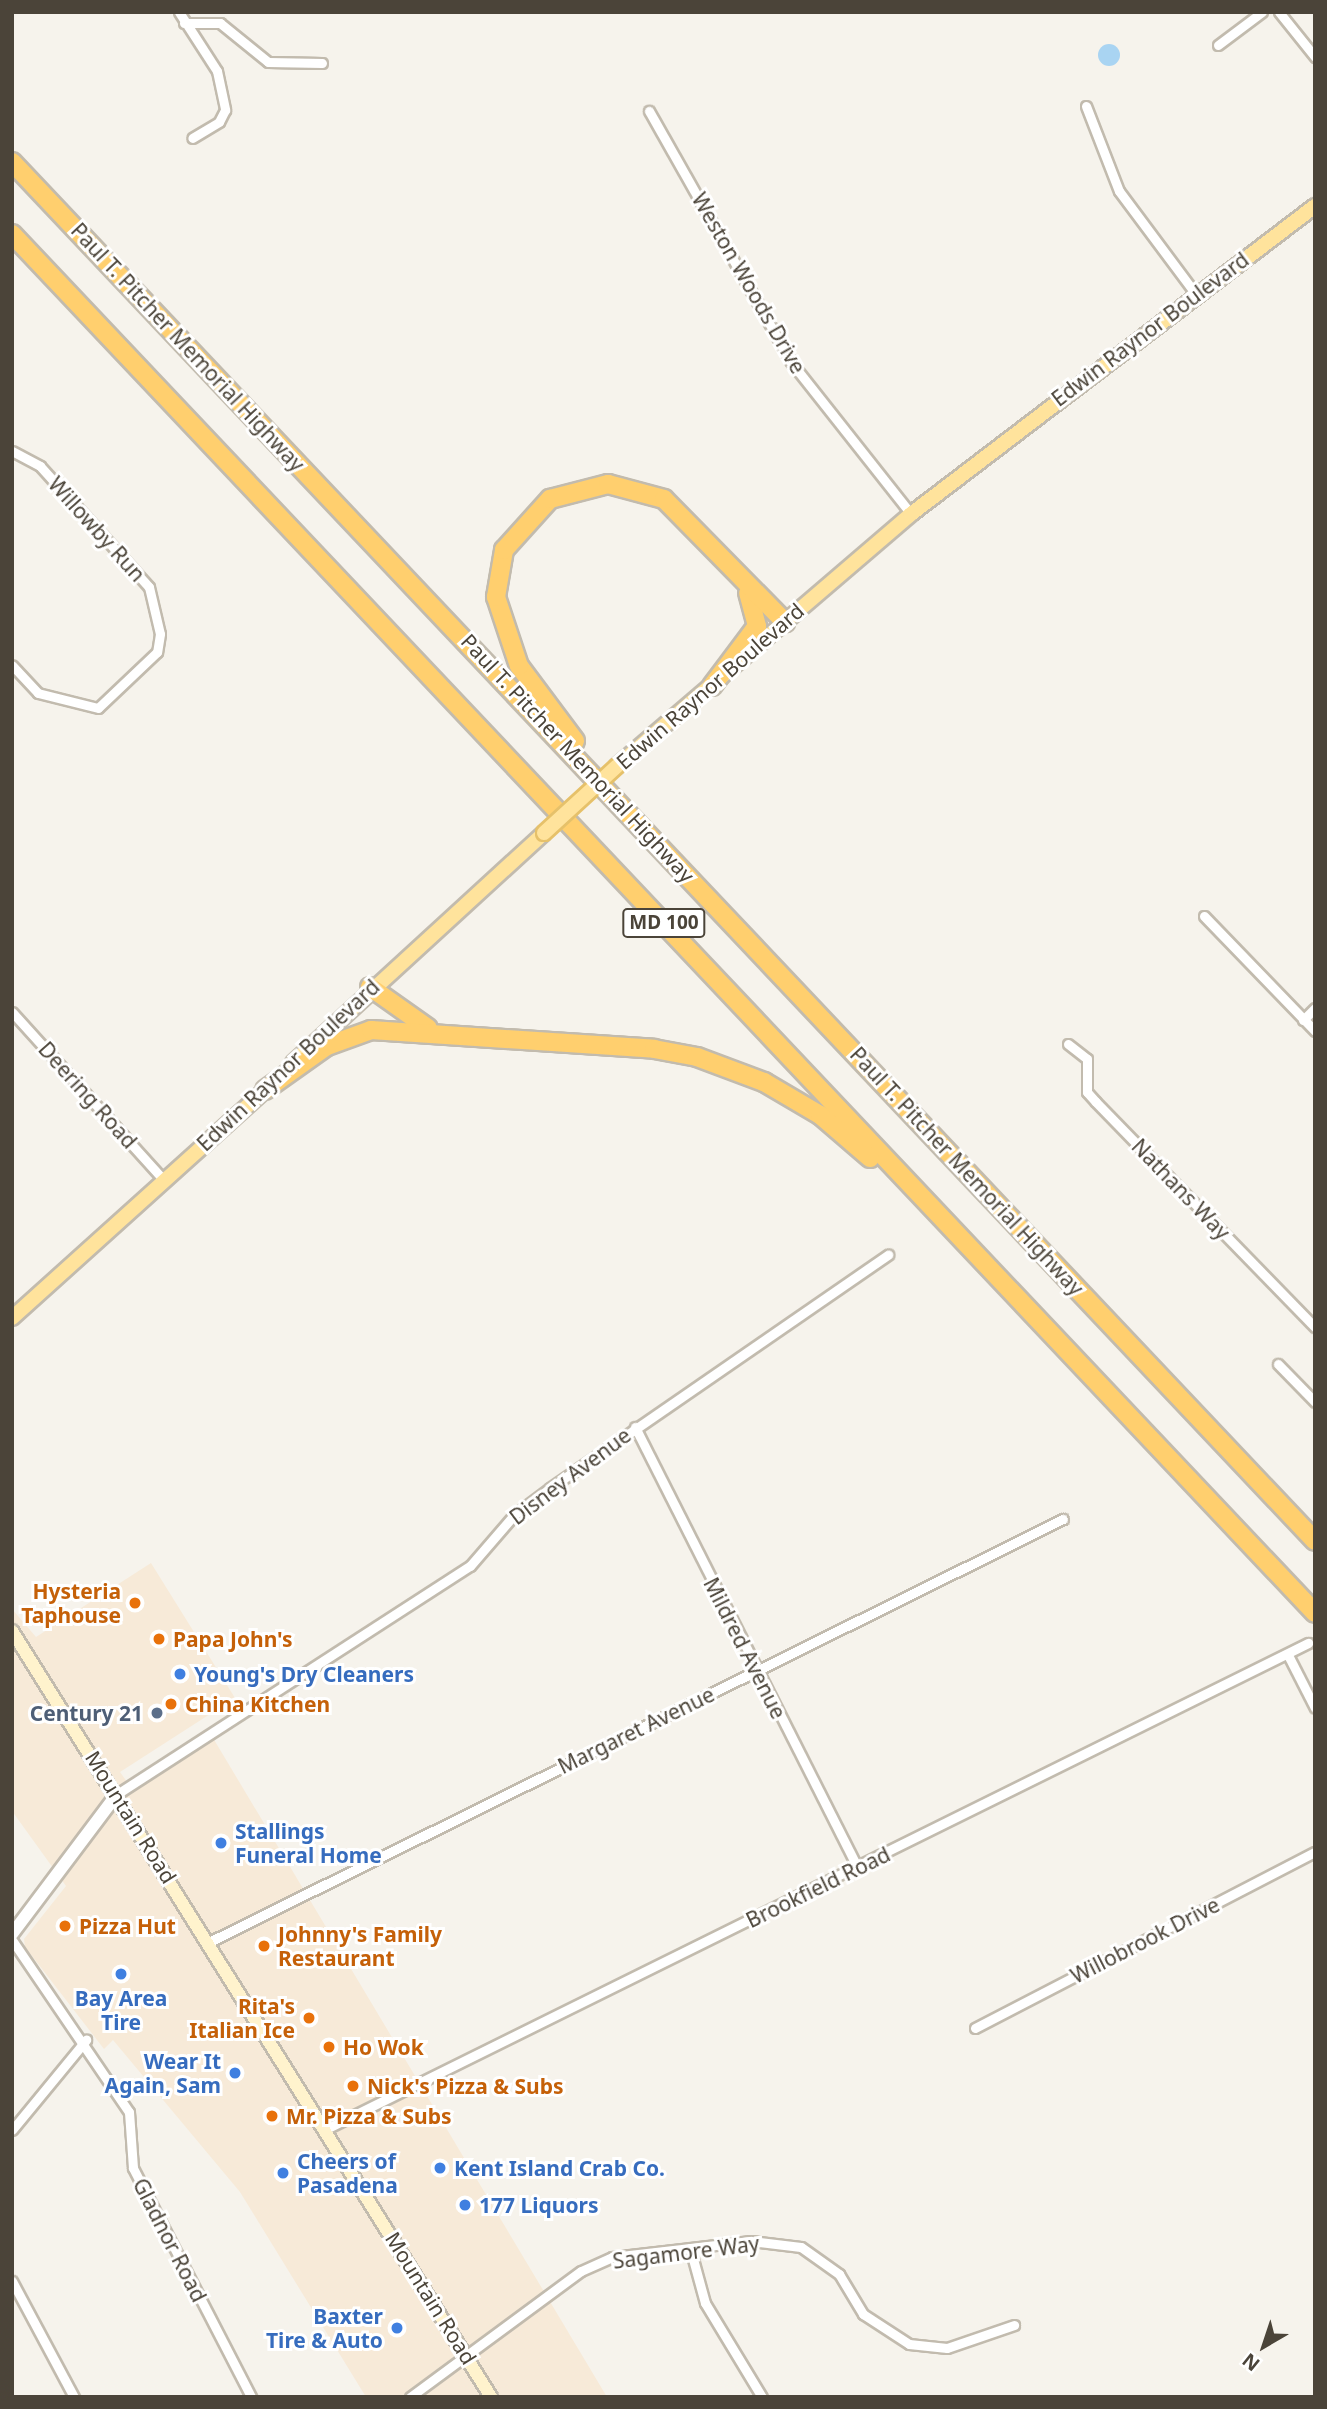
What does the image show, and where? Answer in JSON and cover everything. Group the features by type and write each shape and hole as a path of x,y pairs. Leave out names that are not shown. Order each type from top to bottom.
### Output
{"highway":[{"name":"Paul T. Pitcher Memorial Highway","path":"12,162 1315,1541"},
{"name":"MD 100","path":"12,234 1315,1613"},
{"path":"654,839 513,655 496,597 505,550 550,499 586,486 626,485 682,513 732,570 785,622"},
{"path":"712,686 757,626 754,600 732,570"},
{"path":"370,987 403,1015 437,1031"},
{"path":"265,1090 351,1035 437,1031 697,1057 792,1097 884,1171 1150,1438"}],"main road":[{"name":"Edwin Raynor Boulevard","path":"12,1318 163,1179 265,1090 370,987 617,766 911,514 1195,293 1315,206"},
{"name":"Mountain Road","path":"12,1631 117,1794 491,2397"}],"street":[{"path":"179,12 217,71 225,110 219,122 192,138"},
{"path":"1217,45 1262,12"},
{"path":"1279,12 1315,57"},
{"path":"184,23 220,23 268,62 322,62"},
{"path":"1086,106 1119,191 1195,293"},
{"name":"Weston Woods Drive","path":"649,111 792,362 911,514"},
{"name":"Willowby Run","path":"12,452 40,466 149,587 160,634 157,652 97,708 38,693 12,665"},
{"path":"1203,916 1315,1031"},
{"path":"1303,1020 1315,1008"},
{"name":"Deering Road","path":"12,1012 163,1179"},
{"name":"Nathans Way","path":"1068,1044 1087,1059 1087,1092 1315,1326"},
{"name":"Disney Avenue","path":"117,1794 470,1566 514,1515 635,1427 888,1255"},
{"path":"1278,1364 1315,1402"},
{"name":"Mildred Avenue","path":"635,1427 857,1867"},
{"name":"Margaret Avenue","path":"209,1942 1063,1519"},
{"name":"Brookfield Road","path":"326,2129 1308,1643"},
{"path":"1288,1655 1315,1708"},
{"path":"12,1934 117,1794"},
{"name":"Willobrook Drive","path":"975,2028 1315,1852"},
{"name":"Gladnor Road","path":"12,1940 86,2039 129,2112 133,2168 251,2397"},
{"path":"12,2130 86,2039"},
{"name":"Sagamore Way","path":"410,2397 581,2271 612,2258 690,2248 751,2241 801,2247 839,2274 863,2314 909,2344 947,2348 1014,2325"},
{"path":"690,2248 705,2303 762,2397"},
{"path":"12,2281 74,2397"}],"shaded area":[{"path":"151,1563 235,1698 120,1772 132,1789 213,1738 607,2397 366,2397 240,2192 113,2040 104,2049 25,1947 24,1939 66,1886 12,1811 12,1609 36,1637"}],"water":[{"path":"1109,44 1117,47 1120,55 1117,63 1109,66 1101,63 1098,55 1101,47"}],"place":[{"name":"Hysteria Taphouse","path":"135,1603"},
{"name":"Papa John's","path":"159,1639"},
{"name":"Young's Dry Cleaners","path":"180,1674"},
{"name":"China Kitchen","path":"171,1704"},
{"name":"Century 21","path":"157,1713"},
{"name":"Stallings Funeral Home","path":"221,1843"},
{"name":"Pizza Hut","path":"65,1926"},
{"name":"Johnny's Family Restaurant","path":"264,1946"},
{"name":"Bay Area Tire","path":"121,1974"},
{"name":"Rita's Italian Ice","path":"309,2018"},
{"name":"Ho Wok","path":"329,2047"},
{"name":"Wear It Again, Sam","path":"235,2073"},
{"name":"Nick's Pizza & Subs","path":"353,2086"},
{"name":"Mr. Pizza & Subs","path":"272,2116"},
{"name":"Kent Island Crab Co.","path":"440,2168"},
{"name":"Cheers of Pasadena","path":"283,2173"},
{"name":"177 Liquors","path":"465,2205"},
{"name":"Baxter Tire & Auto","path":"397,2328"}]}
